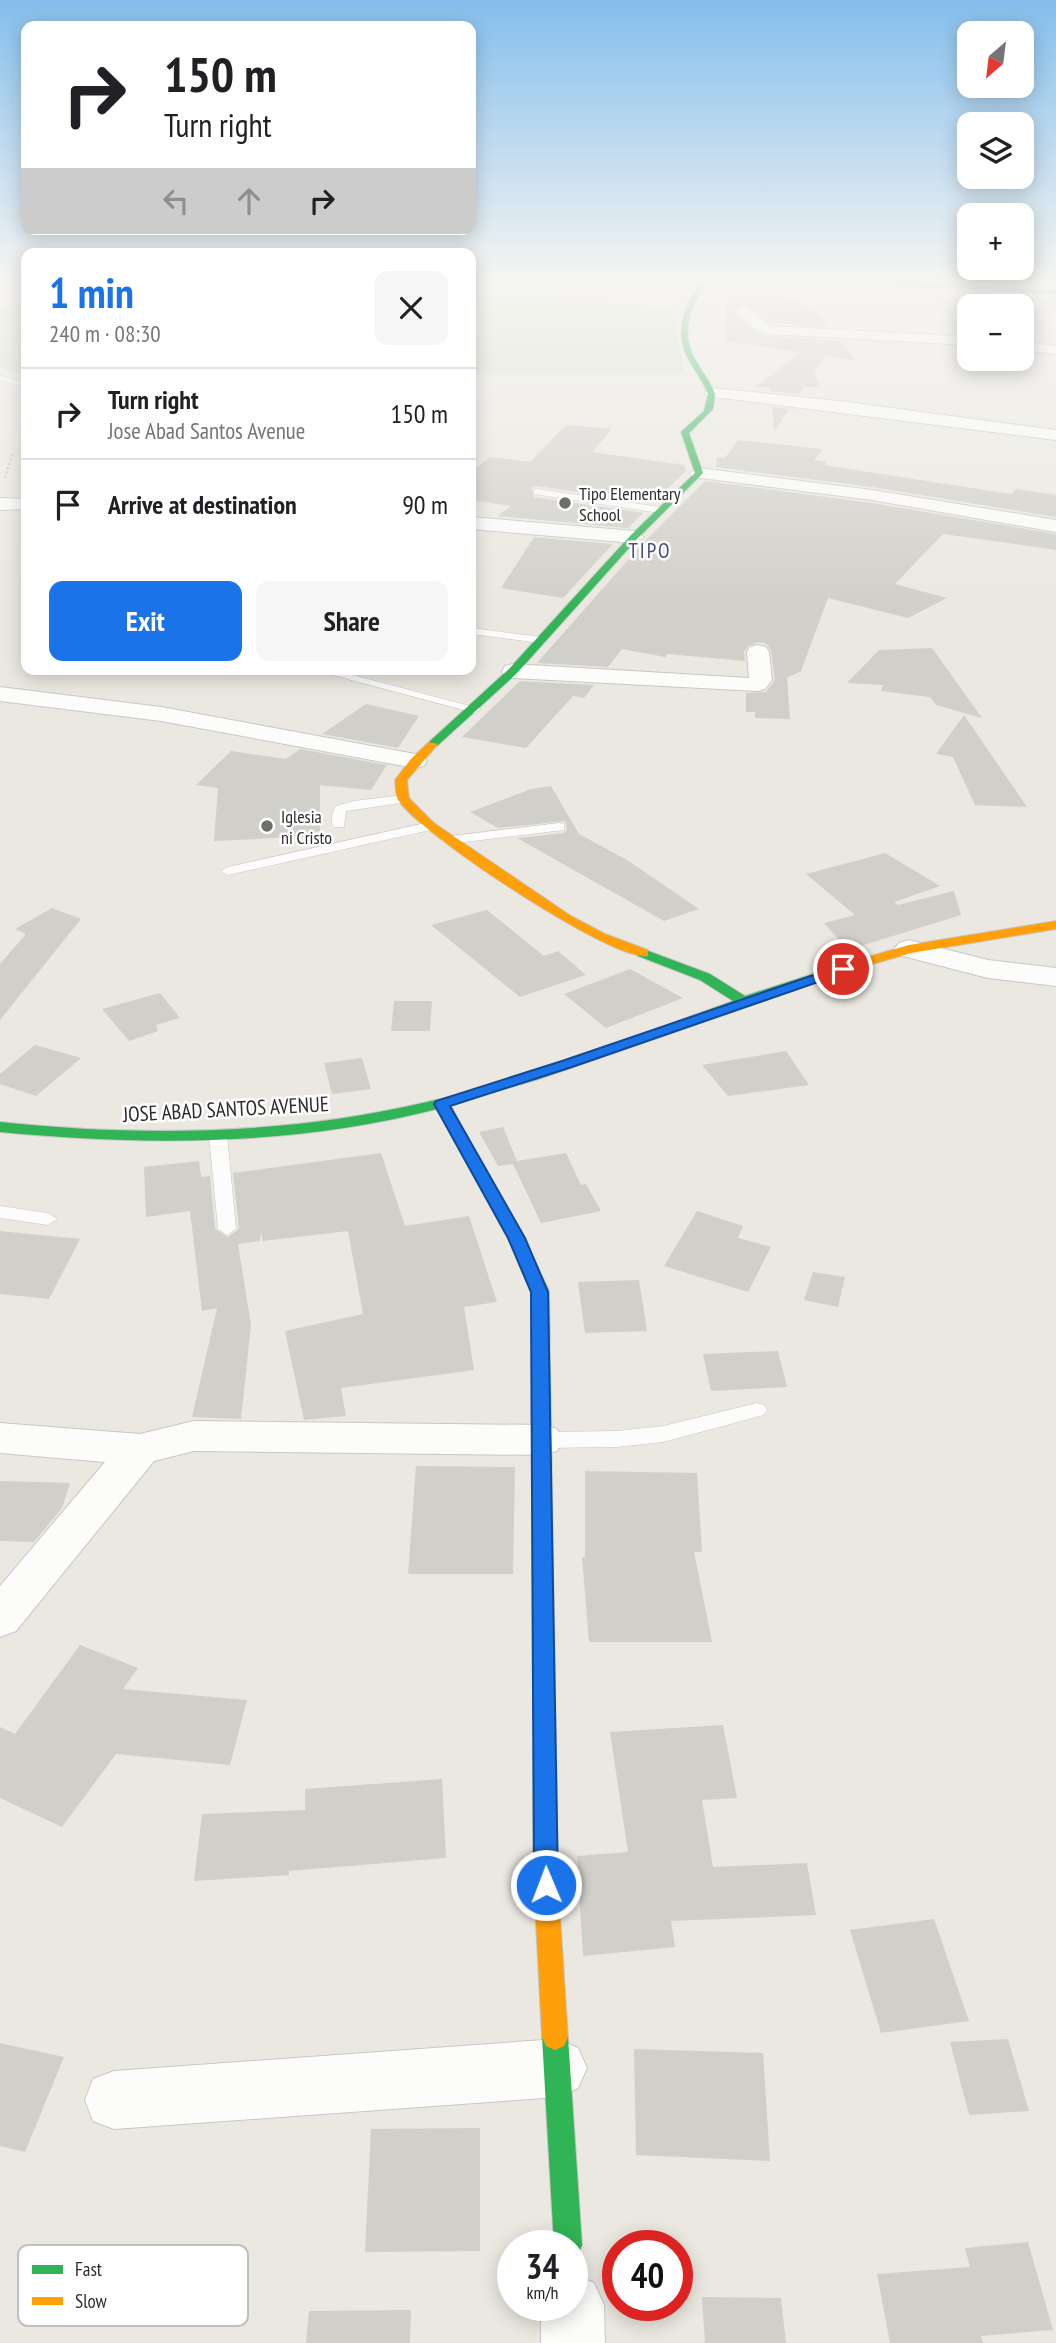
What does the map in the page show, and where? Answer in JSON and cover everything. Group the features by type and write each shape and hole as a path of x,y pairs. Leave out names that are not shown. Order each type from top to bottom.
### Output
{"main road":[{"path":"710,388 713,393 711,407 685,432 686,442 698,459 699,473 634,537 513,671 475,709 415,761 401,780 403,799 430,827 566,919 600,937 705,978 745,1002"},
{"name":"JOSE ABAD SANTOS AVENUE","path":"0,1127 104,1136 278,1132 344,1124 442,1104 567,1064 799,982 909,949 1056,925"},
{"path":"442,1104 516,1238 540,1292 546,1885 567,2230"}],"street":[{"path":"713,393 847,407 1056,435"},
{"path":"699,473 900,499 1056,526"},
{"path":"0,503 21,504"},
{"path":"476,523 634,537"},
{"path":"513,671 746,685 757,684 761,680 758,652"},
{"path":"0,694 161,714 415,761"},
{"path":"909,949 988,969 1056,977"},
{"path":"0,1438 139,1449 194,1436 542,1440"},
{"path":"0,1618 139,1449"},
{"path":"114,2101 558,2068"},
{"path":"572,2321 573,2343"}],"lane":[{"path":"537,492 660,510"},
{"path":"476,632 541,640"},
{"path":"340,675 475,709"},
{"path":"374,675 377,684"},
{"path":"339,824 341,809 403,799"},
{"path":"229,871 430,827"},
{"path":"448,840 477,834 541,831 559,827"},
{"path":"218,1135 227,1228"},
{"path":"0,1212 48,1219"},
{"path":"542,1440 617,1439 663,1434 757,1410"}],"building":[{"path":"770,388 803,388 799,394 770,391"},
{"path":"772,407 789,409 774,432"},
{"name":"Tipo Elementary School","path":"566,425 612,429 592,452 684,465 686,471 653,503 537,486 532,488 534,497 643,513 628,528 498,516 511,506 476,501 476,468 490,457 530,462"},
{"path":"738,440 823,449 814,460 827,462 823,465 1011,494 1016,489 1056,495 1056,517 872,487 716,467 717,457 725,458"},
{"path":"705,481 872,503 1056,534 1056,550 943,534 895,584 947,598 908,618 828,598 801,671 787,678 790,719 755,718 755,712 746,712 746,693 766,692 775,680 771,651 767,644 759,642 748,646 744,652 745,661 668,654 665,657 622,649 608,667 537,663 643,543"},
{"path":"534,537 613,544 563,598 501,588"},
{"path":"932,648 982,718 936,705 930,697 881,691 883,685 847,683 879,650"},
{"path":"520,681 594,685 584,698 573,696 526,748 462,737"},
{"path":"366,704 419,716 398,748 322,734"},
{"path":"964,715 1027,807 975,805 953,757 936,754"},
{"path":"300,749 387,765 371,790 320,785 320,836 214,841 218,788 196,785 231,751 286,759"},
{"path":"551,786 579,834 627,860 699,909 664,921 517,838 564,833 567,830 565,821 498,828 470,812 531,789"},
{"path":"885,853 940,886 894,902 898,905 954,891 961,915 848,950 824,923 855,915 806,874"},
{"path":"52,908 81,919 0,1020 0,964 26,934 15,929"},
{"path":"487,910 544,956 558,951 586,975 520,997 431,925"},
{"path":"630,969 683,998 606,1028 564,994"},
{"path":"160,993 180,1018 156,1025 158,1031 129,1041 102,1009"},
{"path":"394,1001 432,1001 430,1031 391,1031"},
{"path":"35,1045 81,1058 36,1096 0,1084 0,1074"},
{"path":"786,1051 809,1085 728,1096 702,1065"},
{"path":"362,1058 371,1089 332,1094 324,1063"},
{"path":"503,1127 517,1161 566,1153 581,1185 586,1184 601,1211 541,1223 513,1164 498,1166 479,1132"},
{"path":"381,1153 405,1226 469,1216 497,1302 464,1307 474,1370 341,1388 346,1416 304,1420 285,1331 363,1314 348,1231 263,1241 261,1232 260,1241 238,1244 251,1325 241,1419 192,1417 217,1308 202,1311 190,1211 146,1217 144,1167 199,1161 201,1177 210,1176 215,1229 228,1237 239,1229 233,1173"},
{"path":"697,1211 743,1226 738,1238 771,1247 748,1292 664,1266"},
{"path":"0,1231 80,1239 49,1299 0,1294"},
{"path":"813,1272 845,1277 838,1307 804,1300"},
{"path":"639,1280 647,1331 585,1333 578,1282"},
{"path":"778,1351 787,1387 711,1391 703,1354"},
{"path":"416,1466 515,1467 513,1574 408,1574"},
{"path":"585,1471 697,1473 702,1552 694,1552 712,1642 589,1642 582,1557 585,1557"},
{"path":"0,1481 70,1483 62,1508 34,1542 0,1541"},
{"path":"80,1645 138,1668 123,1689 247,1700 230,1765 116,1754 62,1827 0,1798 0,1727 15,1734"},
{"path":"723,1725 737,1798 702,1800 713,1867 807,1863 816,1915 671,1921 675,1947 583,1956 577,1856 628,1852 610,1732"},
{"path":"442,1779 446,1858 289,1871 289,1875 194,1881 202,1814 305,1810 305,1789"},
{"path":"934,1919 969,2021 881,2033 850,1930"},
{"path":"1008,2039 1029,2111 969,2115 950,2042"},
{"path":"0,2043 64,2057 25,2152 0,2146"},
{"path":"634,2049 763,2053 770,2161 636,2155"},
{"path":"480,2128 480,2251 365,2252 371,2129"},
{"path":"1028,2242 1053,2330 981,2336 983,2343 890,2343 877,2274 970,2267 965,2248"},
{"path":"702,2297 781,2298 786,2343 705,2343"},
{"path":"411,2310 410,2343 306,2343 309,2311"}],"traffic: fast":[{"path":"433,744 513,671 634,537 699,473 685,432 700,420 711,405 709,388"},
{"path":"643,953 705,977 745,1002"},
{"path":"0,1127 62,1133 185,1137 308,1128 369,1119 429,1106 534,1076 845,968"},
{"path":"442,1104 516,1238 540,1291 544,1693"},
{"path":"555,2037 567,2230"}],"traffic: slow":[{"path":"433,744 415,761 401,780 403,799 430,826 566,919 600,937 643,953"},
{"path":"845,968 909,949 1056,925"},
{"path":"544,1693 546,1885 555,2037"}],"place":[{"name":"Tipo Elementary School","path":"565,503"},
{"name":"Iglesia ni Cristo","path":"267,826"}],"district":[{"name":"TIPO","path":"650,550"}],"route":[{"path":"546,1885 540,1292 516,1238 442,1104 843,969"}]}
